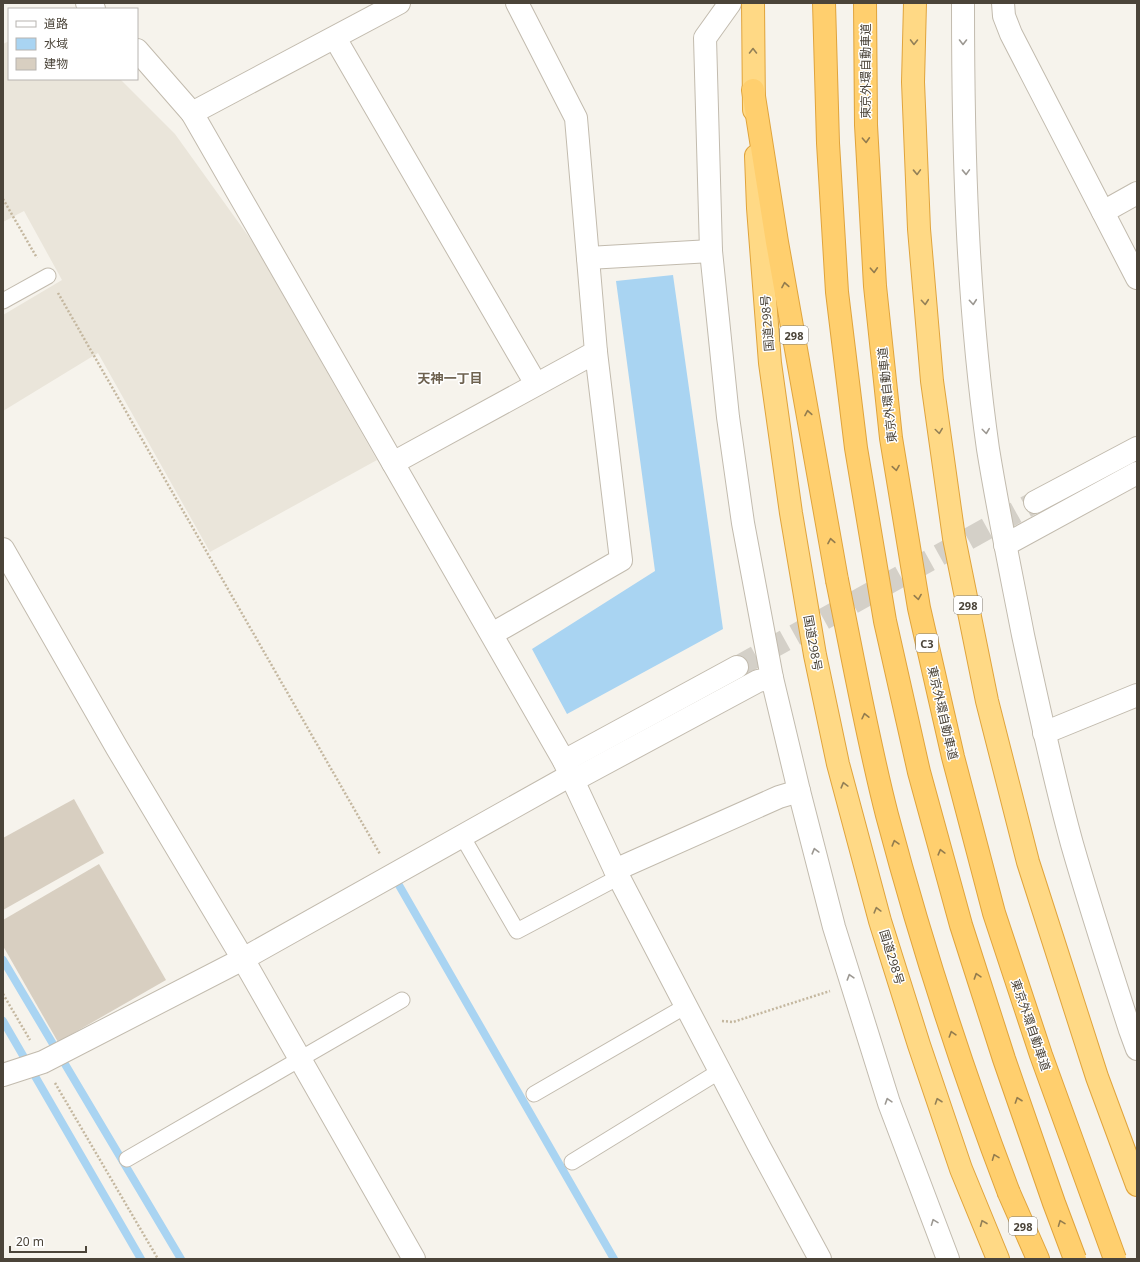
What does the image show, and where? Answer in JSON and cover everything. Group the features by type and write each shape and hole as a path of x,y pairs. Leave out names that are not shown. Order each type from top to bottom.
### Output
{"highway":[{"name":"国道298号","path":"753,3 753,90 758,208 770,363 791,513 815,655 838,764 880,921 919,1045 961,1169 998,1259"},
{"path":"824,3 828,143 837,292 856,448 885,621 918,772 961,925 1004,1059 1075,1259"},
{"name":"東京外環自動車道","path":"865,3 866,126 875,286 891,438 919,608 953,757 994,914 1041,1055 1115,1259"},
{"name":"298","path":"915,3 913,82 920,229 932,380 954,538 987,701 1028,862 1097,1077 1137,1185"},
{"name":"298","path":"753,90 777,242 837,580 887,814 922,938 956,1049 1009,1193 1038,1259"}],"street":[{"path":"192,113 398,3"},
{"path":"492,634 621,560 596,352 576,118 517,3"},
{"path":"730,3 705,38 711,251 731,440 743,523 772,678 834,927 889,1103 948,1259"},
{"path":"963,3 969,262 988,448 1005,545 1044,733 1072,845 1135,1035"},
{"path":"1003,3 1004,16 1011,34 1137,278"},
{"path":"335,38 536,384"},
{"path":"138,51 192,113 570,772 617,873 820,1259"},
{"path":"1103,212 1137,192"},
{"path":"588,258 711,251"},
{"path":"393,463 596,352"},
{"path":"1035,502 1137,448"},
{"path":"1005,545 1137,473"},
{"path":"3,549 117,748 300,1059 414,1259"},
{"path":"3,1075 43,1062 242,959 392,876 570,772 736,666"},
{"path":"570,772 758,681 772,678"},
{"path":"1044,733 1137,695"},
{"path":"617,873 780,797 799,791"}],"lane":[{"path":"3,301 48,276"},
{"path":"462,836 516,931 617,873"},
{"path":"127,1159 402,1000"},
{"path":"534,1094 686,1006"},
{"path":"572,1162 720,1071"}],"path":[{"path":"3,199 392,876"},
{"path":"718,1019 724,1022 733,1022 830,991"},
{"path":"3,994 158,1259"}],"shaded area":[{"path":"8,42 8,80 121,80 175,134 254,244 377,460 210,552 98,353 3,411 3,315 62,280 24,211 3,222 3,44"}],"water":[{"path":"673,275 723,629 567,714 532,649 655,571 616,281"}],"building":[{"path":"74,799 104,853 3,910 3,838"},
{"path":"99,864 166,980 58,1042 3,946 3,920"}],"waterway":[{"path":"396,880 614,1259"},
{"path":"3,960 181,1259"},
{"path":"3,1021 141,1259"}],"tunnel":[{"path":"737,667 1035,502"}],"district":[{"name":"天神一丁目","path":"450,378"}]}
